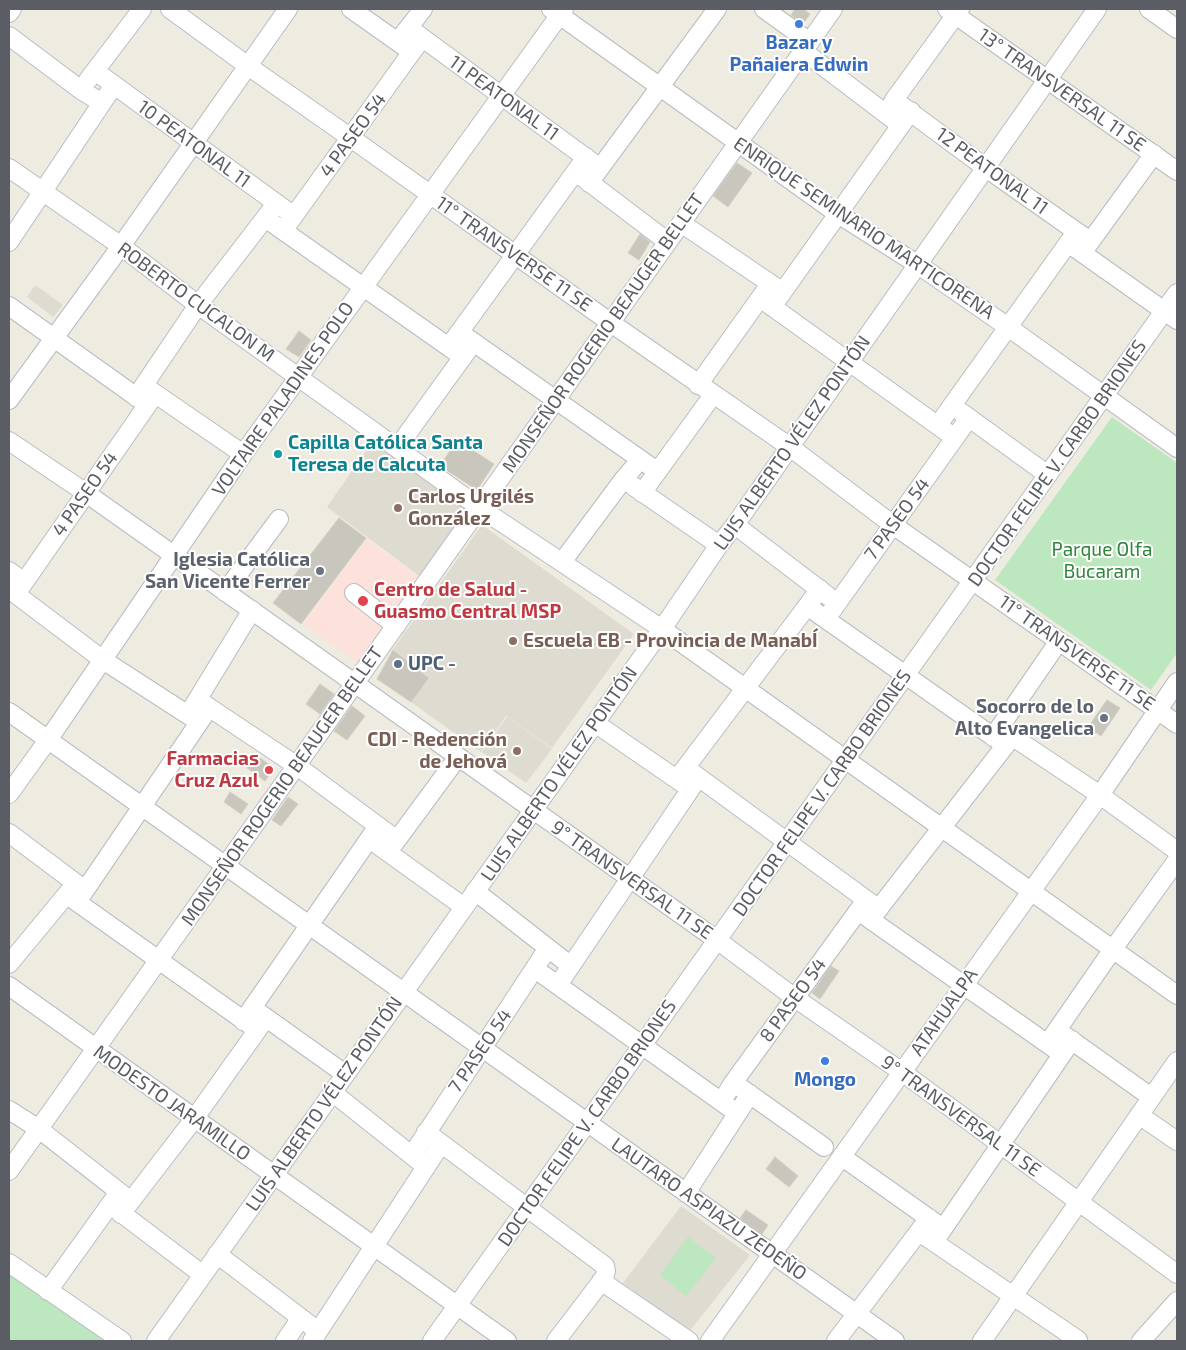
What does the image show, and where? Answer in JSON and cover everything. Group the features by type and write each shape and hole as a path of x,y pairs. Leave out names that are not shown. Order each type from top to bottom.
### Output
{"street":[{"path":"9,13 12,9"},
{"path":"81,90 142,9"},
{"name":"11° TRANSVERSE 11 SE","path":"170,9 611,323 790,447 893,525 1177,724"},
{"path":"9,400 194,144 288,9"},
{"name":"11 PEATONAL 11","path":"351,9 410,36 501,95 600,168"},
{"name":"4 PASEO 54","path":"283,231 412,52 410,36 423,9"},
{"path":"590,182 717,9"},
{"name":"12 PEATONAL 11","path":"764,9 806,46 890,107 986,168 1171,316"},
{"name":"MONSEÑOR ROGERIO BEAUGER BELLET","path":"9,1171 833,9"},
{"name":"LUIS ALBERTO VÉLEZ PONTÓN","path":"156,1341 662,629 719,545 735,525 1097,9"},
{"path":"1149,9 1177,29"},
{"name":"ENRIQUE SEMINARIO MARTICORENA","path":"558,11 660,87 838,214 917,264 1177,448"},
{"name":"VOLTAIRE PALADINES POLO","path":"9,794 48,740 243,454 501,95 558,11"},
{"path":"890,107 954,11"},
{"name":"13° TRANSVERSAL 11 SE","path":"954,11 1177,171"},
{"path":"9,36 81,90 102,103"},
{"name":"10 PEATONAL 11","path":"95,72 294,216"},
{"path":"9,242 114,85"},
{"path":"698,384 838,214 906,118"},
{"path":"938,426 1008,327 1154,154"},
{"path":"397,448 515,255 586,157"},
{"name":"ROBERTO CUCALON M","path":"9,168 121,246 198,305 480,508"},
{"path":"575,172 668,242"},
{"name":"4 PASEO 54","path":"13,581 86,493 198,305 277,203"},
{"path":"265,218 456,352"},
{"path":"681,223 776,288"},
{"name":"DOCTOR FELIPE V. CARBO BRIONES","path":"432,1341 1104,395 1171,316 1177,293"},
{"path":"766,302 955,438"},
{"path":"9,306 54,339 243,454"},
{"path":"466,337 658,472"},
{"path":"642,493 713,395"},
{"path":"952,406 1048,475"},
{"name":"7 PASEO 54","path":"826,619 969,418"},
{"name":"9° TRANSVERSAL 11 SE","path":"9,441 86,493 717,940 795,998 902,1072 1177,1274"},
{"path":"562,562 640,460"},
{"path":"623,480 719,545"},
{"path":"480,508 662,629 1177,995"},
{"path":"225,592 279,520"},
{"path":"735,525 837,603"},
{"path":"13,581 102,660 297,766 464,907"},
{"path":"558,985 629,879 688,778 746,688 820,589"},
{"path":"354,593 396,626"},
{"path":"807,606 905,675 1100,795 1176,861 1053,1037"},
{"path":"9,964 76,892 141,807 198,711 252,610"},
{"name":"8 PASEO 54","path":"722,1101 795,998 869,910 942,828 1002,736 1059,641"},
{"name":"ATAHUALPA","path":"710,1341 1100,795 1177,682"},
{"name":"LAUTARO ASPIAZU ZEDEÑO","path":"9,712 895,1341"},
{"path":"595,723 688,778 787,841 869,910 964,984 1151,1097"},
{"path":"392,846 458,757"},
{"path":"48,1291 194,1119 309,925 373,832"},
{"path":"9,833 76,892 159,960 345,1074"},
{"path":"475,891 571,966"},
{"name":"7 PASEO 54","path":"412,1154 548,948"},
{"path":"535,969 737,1113"},
{"name":"MODESTO JARAMILLO","path":"9,986 507,1341"},
{"path":"939,1235 1067,1047"},
{"path":"982,1341 1177,1061"},
{"path":"733,1083 824,1147"},
{"path":"332,1092 426,1166"},
{"path":"686,1193 750,1094"},
{"path":"9,1110 38,1129 203,1275"},
{"path":"1139,1115 1177,1141"},
{"path":"426,1132 526,1207 603,1273 689,1341"},
{"path":"217,1254 301,1318 315,1336 375,1247 440,1144"},
{"path":"848,1161 924,1225 1014,1296 1078,1340"},
{"path":"836,1341 924,1225"},
{"path":"9,1263 122,1341"},
{"path":"556,1341 603,1273"},
{"path":"1141,1341 1175,1310"},
{"path":"288,1340 301,1318"}],"shaded area":[{"path":"35,285 63,305 53,317 27,297"},
{"name":"Carlos Urgilés González","path":"373,441 469,510 422,578 327,507"},
{"name":"Escuela EB - Provincia de ManabÍ","path":"482,525 634,634 552,748 506,716 481,752 411,702 430,678 393,649"},
{"name":"Centro de Salud - Guasmo Central MSP","path":"367,539 421,579 360,664 303,624"},
{"name":"CDI - Redención de Jehová","path":"507,717 552,749 526,783 482,752"},
{"path":"681,1206 750,1255 688,1333 623,1283"}],"green space":[{"name":"Parque Olfa Bucaram","path":"1112,417 1177,463 1177,653 1151,690 995,580"},
{"path":"688,1237 716,1258 686,1296 660,1275"},
{"path":"9,1265 118,1341 9,1341"}],"building":[{"path":"795,9 803,9 810,14 803,24 791,15"},
{"path":"737,163 752,173 728,207 713,196"},
{"path":"640,234 650,242 639,260 628,253"},
{"path":"299,331 311,340 299,357 286,349"},
{"path":"457,440 494,464 477,490 440,466"},
{"name":"Iglesia Católica San Vicente Ferrer","path":"339,518 366,538 301,624 273,603"},
{"name":"UPC -","path":"393,650 429,678 411,702 377,679"},
{"path":"320,684 334,694 320,714 306,704"},
{"name":"Socorro de lo Alto Evangelica","path":"1107,700 1120,708 1101,736 1088,727"},
{"path":"352,706 365,716 347,740 334,731"},
{"path":"256,755 274,768 265,781 247,768"},
{"path":"230,792 248,804 241,814 224,802"},
{"path":"288,797 298,804 281,826 272,820"},
{"path":"831,966 839,971 820,999 812,993"},
{"path":"775,1157 798,1176 789,1187 766,1169"},
{"path":"746,1210 768,1225 762,1234 740,1218"}],"place":[{"name":"Bazar y Pañaiera Edwin","path":"799,24"},
{"name":"Capilla Católica Santa Teresa de Calcuta","path":"278,454"},
{"name":"Carlos Urgilés González","path":"398,508"},
{"name":"Iglesia Católica San Vicente Ferrer","path":"320,571"},
{"name":"Centro de Salud - Guasmo Central MSP","path":"363,601"},
{"name":"Escuela EB - Provincia de ManabÍ","path":"513,641"},
{"name":"UPC -","path":"398,664"},
{"name":"Socorro de lo Alto Evangelica","path":"1104,718"},
{"name":"CDI - Redención de Jehová","path":"517,751"},
{"name":"Farmacias Cruz Azul","path":"269,770"},
{"name":"Mongo","path":"825,1061"}]}
